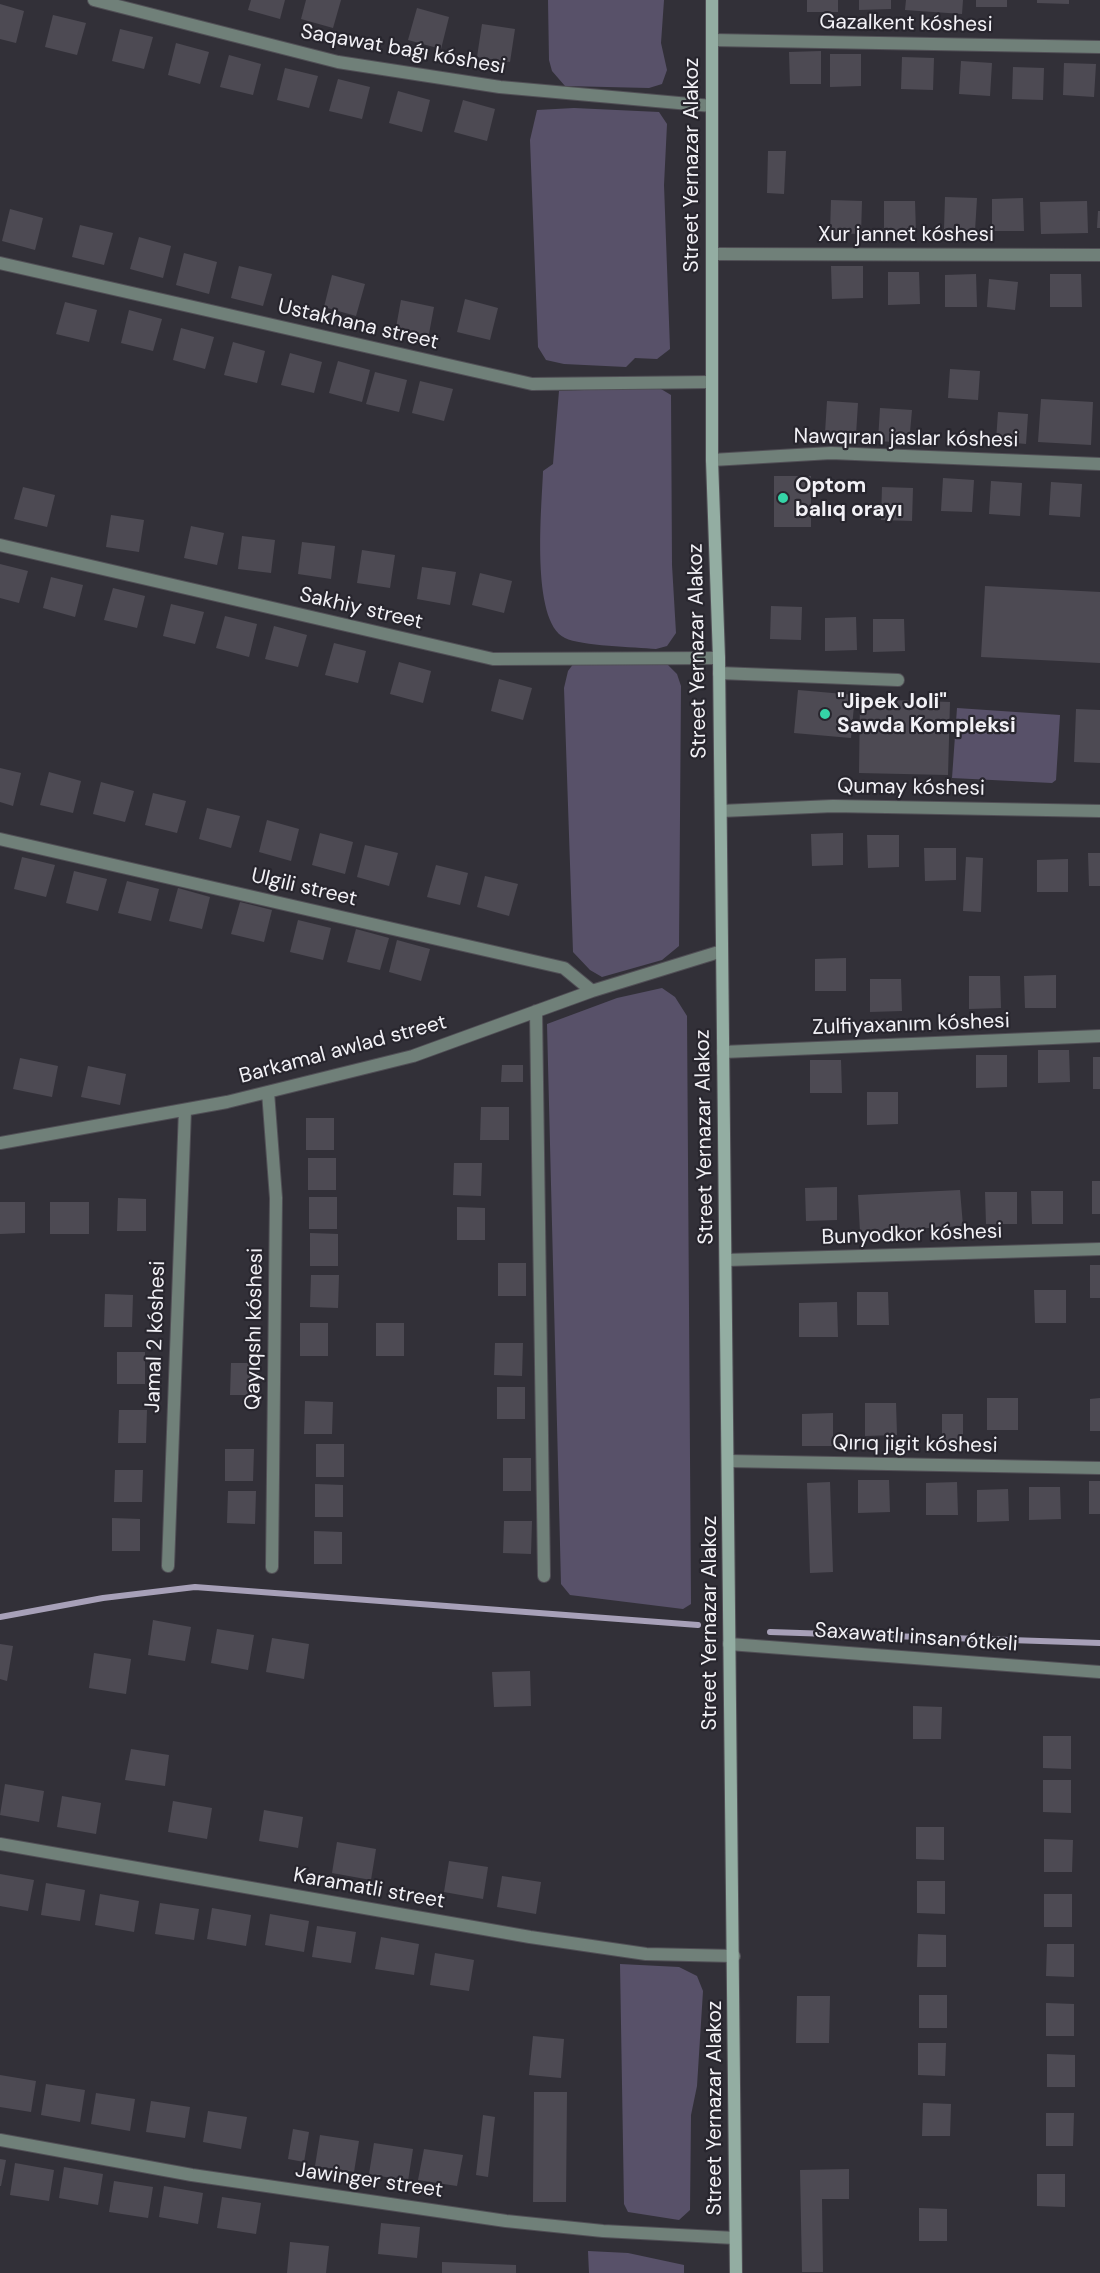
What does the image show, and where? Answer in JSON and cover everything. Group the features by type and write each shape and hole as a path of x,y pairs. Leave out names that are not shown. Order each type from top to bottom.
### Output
{"main road":[{"name":"Street Yernazar Alakoz","path":"712,0 712,460 719,658 736,2273"}],"street":[{"name":"Saqawat baǵı kóshesi","path":"94,0 338,62 500,87 712,106"},
{"name":"Gazalkent kóshesi","path":"712,40 1100,47"},
{"name":"Xur jannet kóshesi","path":"712,254 1100,255"},
{"name":"Ustakhana street","path":"0,263 532,384 712,382"},
{"name":"Nawqıran jaslar kóshesi","path":"712,460 831,453 1100,464"},
{"name":"Sakhiy street","path":"0,545 493,659 719,658"},
{"path":"719,673 898,680"},
{"name":"Qumay kóshesi","path":"721,811 833,806 1100,811"},
{"name":"Ulgili street","path":"0,839 564,968 592,991"},
{"name":"Barkamal awlad street","path":"0,1143 185,1110 412,1056 592,991 722,951"},
{"path":"536,1011 544,1576"},
{"name":"Zulfiyaxanım kóshesi","path":"723,1052 1100,1036"},
{"name":"Qayıqshı kóshesi","path":"268,1092 276,1198 272,1567"},
{"name":"Jamal 2 kóshesi","path":"168,1566 185,1110"},
{"name":"Bunyodkor kóshesi","path":"726,1260 1100,1249"},
{"name":"Qırıq jigit kóshesi","path":"728,1461 1100,1468"},
{"name":"Saxawatlı insan ótkeli","path":"729,1644 1100,1672"},
{"name":"Karamatli street","path":"0,1844 530,1937 646,1953 734,1956"},
{"name":"Jawinger street","path":"0,2140 192,2175 506,2222 603,2231 735,2238"}],"shaded area":[{"path":"548,0 664,0 661,43 667,70 662,84 649,88 565,86 552,71 549,60"},
{"path":"574,108 659,112 667,124 664,185 670,349 657,359 635,358 626,367 564,364 546,360 538,347 530,140 537,110"},
{"path":"661,389 671,395 672,565 676,633 667,646 656,649 595,644 565,638 554,627 547,610 542,587 540,535 543,471 553,464 559,391"},
{"path":"574,663 668,665 677,674 681,686 679,946 662,960 602,977 590,970 573,952 564,688 568,671"},
{"path":"957,708 1060,715 1056,780 1052,783 952,778"},
{"path":"662,988 675,997 687,1016 691,1604 683,1609 570,1595 561,1584 547,1024 617,998"},
{"path":"620,1964 679,1967 697,1976 703,1991 697,2086 691,2115 690,2210 679,2220 628,2212 624,2204"},
{"path":"588,2251 628,2253 684,2265 684,2273 589,2273"}],"building":[{"path":"251,0 285,0 280,19 248,10"},
{"path":"306,0 341,0 333,28 301,19"},
{"path":"807,0 838,0 838,12 807,12"},
{"path":"859,0 891,0 891,9 859,10"},
{"path":"906,0 963,0 962,14 905,10"},
{"path":"976,0 1007,0 1007,7 976,7"},
{"path":"1037,0 1069,0 1069,4 1037,3"},
{"path":"0,4 24,11 16,43 0,39"},
{"path":"417,8 449,17 441,49 408,40"},
{"path":"53,15 86,23 77,55 45,47"},
{"path":"482,24 515,29 510,62 477,57"},
{"path":"120,29 153,37 144,69 112,61"},
{"path":"176,43 209,52 200,84 168,75"},
{"path":"821,51 821,84 790,84 789,52"},
{"path":"830,54 861,54 861,86 830,87"},
{"path":"229,55 261,64 253,95 220,87"},
{"path":"902,57 934,58 933,90 901,89"},
{"path":"961,61 992,63 990,96 959,94"},
{"path":"1064,63 1096,64 1094,97 1063,95"},
{"path":"1013,67 1044,68 1043,100 1012,99"},
{"path":"285,68 318,76 309,108 277,100"},
{"path":"338,79 370,87 362,119 329,111"},
{"path":"398,91 430,100 422,132 389,123"},
{"path":"463,100 495,109 487,141 454,132"},
{"path":"768,151 786,151 784,194 767,193"},
{"path":"945,197 977,198 975,231 944,229"},
{"path":"1023,198 1024,231 992,231 992,199"},
{"path":"831,200 862,201 861,234 830,233"},
{"path":"884,201 915,201 916,233 884,233"},
{"path":"1087,201 1088,233 1041,234 1040,202"},
{"path":"10,209 43,218 35,250 2,241"},
{"path":"1098,211 1100,211 1100,228 1097,228"},
{"path":"80,225 113,233 104,265 72,257"},
{"path":"139,237 171,246 163,278 130,269"},
{"path":"184,253 217,262 209,294 176,285"},
{"path":"239,266 272,274 263,306 231,298"},
{"path":"831,266 863,266 863,298 832,299"},
{"path":"888,272 919,272 920,304 888,305"},
{"path":"976,274 977,307 945,307 945,275"},
{"path":"1050,274 1081,274 1082,307 1050,307"},
{"path":"332,275 365,284 356,316 324,307"},
{"path":"989,279 1018,282 1015,310 987,307"},
{"path":"465,299 498,308 490,340 457,332"},
{"path":"401,300 434,307 428,339 395,333"},
{"path":"65,302 97,310 89,342 56,334"},
{"path":"129,310 162,319 153,351 121,343"},
{"path":"181,328 214,337 205,369 173,360"},
{"path":"233,342 265,351 257,383 224,375"},
{"path":"290,353 322,362 314,393 281,385"},
{"path":"338,361 370,370 362,402 329,393"},
{"path":"950,369 980,371 978,400 948,398"},
{"path":"375,372 407,380 399,412 366,404"},
{"path":"420,381 453,389 444,421 412,413"},
{"path":"1041,399 1093,402 1091,445 1038,442"},
{"path":"827,401 858,403 856,435 825,433"},
{"path":"880,408 912,410 909,443 878,441"},
{"path":"998,412 1028,414 1026,444 996,441"},
{"path":"774,476 811,476 811,527 774,527"},
{"path":"943,478 974,480 972,512 941,511"},
{"path":"991,481 1022,483 1020,516 989,514"},
{"path":"1051,482 1082,484 1080,517 1049,515"},
{"path":"23,487 55,495 47,527 14,519"},
{"path":"882,487 913,488 912,521 881,520"},
{"path":"111,515 144,520 139,552 106,547"},
{"path":"191,526 224,533 217,565 184,558"},
{"path":"242,536 275,540 271,573 238,569"},
{"path":"302,542 335,546 331,579 298,574"},
{"path":"362,550 395,555 390,588 357,583"},
{"path":"0,564 28,571 19,603 0,598"},
{"path":"422,567 456,572 450,605 417,599"},
{"path":"480,573 512,581 504,613 472,605"},
{"path":"51,577 83,585 75,617 43,608"},
{"path":"985,586 1100,592 1100,663 981,657"},
{"path":"113,588 145,596 137,628 104,620"},
{"path":"171,604 204,612 195,644 163,636"},
{"path":"771,606 802,607 801,640 770,639"},
{"path":"225,616 257,624 249,657 216,648"},
{"path":"856,617 857,650 825,651 825,618"},
{"path":"873,619 904,619 905,651 873,652"},
{"path":"274,626 307,635 298,667 265,659"},
{"path":"334,643 366,651 358,683 325,675"},
{"path":"399,662 431,671 423,703 390,694"},
{"path":"499,679 532,688 523,720 491,711"},
{"name":"\"Jipek Joli\" Sawda Kompleksi","path":"798,690 855,695 851,738 794,733"},
{"path":"860,699 950,702 948,775 859,773"},
{"path":"1076,709 1100,710 1100,763 1074,762"},
{"path":"0,768 21,773 13,806 0,802"},
{"path":"49,772 81,781 73,813 40,805"},
{"path":"101,782 134,791 125,822 93,814"},
{"path":"153,793 186,801 177,833 145,825"},
{"path":"207,808 240,816 231,848 199,839"},
{"path":"267,820 299,829 291,861 259,852"},
{"path":"320,833 353,842 345,874 312,865"},
{"path":"843,833 843,865 812,866 811,834"},
{"path":"867,835 899,835 899,867 868,868"},
{"path":"365,845 398,853 389,886 357,877"},
{"path":"924,848 956,848 956,880 925,881"},
{"path":"1088,853 1100,853 1100,886 1089,886"},
{"path":"22,857 55,865 46,897 14,889"},
{"path":"966,857 983,858 981,912 963,911"},
{"path":"1068,859 1068,892 1037,892 1037,860"},
{"path":"436,865 468,873 460,905 427,897"},
{"path":"74,871 107,879 98,911 66,903"},
{"path":"485,876 518,884 509,916 477,907"},
{"path":"127,881 159,889 151,921 118,913"},
{"path":"178,888 210,897 202,929 169,921"},
{"path":"240,902 272,910 264,942 231,934"},
{"path":"298,920 331,928 323,960 290,952"},
{"path":"356,929 389,938 380,970 347,962"},
{"path":"397,940 430,949 421,981 389,972"},
{"path":"846,958 846,991 815,991 815,959"},
{"path":"1056,975 1056,1008 1025,1008 1024,976"},
{"path":"969,976 1000,976 1001,1008 969,1009"},
{"path":"870,979 901,979 902,1011 870,1012"},
{"path":"1038,1050 1069,1050 1070,1082 1038,1083"},
{"path":"976,1055 1007,1055 1007,1087 976,1088"},
{"path":"1093,1057 1100,1057 1100,1089 1093,1089"},
{"path":"20,1058 58,1066 52,1097 13,1089"},
{"path":"810,1060 841,1060 842,1093 810,1093"},
{"path":"502,1065 523,1065 523,1082 501,1082"},
{"path":"88,1066 126,1074 120,1105 81,1097"},
{"path":"867,1092 898,1092 898,1124 867,1125"},
{"path":"481,1107 509,1107 509,1140 480,1140"},
{"path":"306,1118 334,1118 334,1150 306,1150"},
{"path":"308,1158 336,1158 336,1190 308,1190"},
{"path":"454,1163 482,1163 481,1196 453,1195"},
{"path":"1092,1181 1100,1181 1100,1214 1092,1214"},
{"path":"837,1187 837,1220 806,1221 805,1188"},
{"path":"960,1190 963,1226 860,1232 858,1195"},
{"path":"1031,1191 1063,1191 1063,1224 1032,1224"},
{"path":"985,1192 1017,1192 1017,1224 986,1224"},
{"path":"309,1197 337,1197 337,1229 309,1229"},
{"path":"118,1198 146,1199 146,1231 117,1231"},
{"path":"0,1202 25,1202 25,1233 0,1234"},
{"path":"50,1202 89,1202 89,1234 50,1234"},
{"path":"457,1207 485,1208 485,1240 457,1240"},
{"path":"310,1233 338,1234 338,1266 310,1266"},
{"path":"498,1263 526,1263 526,1296 498,1296"},
{"path":"1090,1265 1100,1265 1100,1298 1090,1298"},
{"path":"311,1275 339,1275 338,1308 310,1307"},
{"path":"1034,1290 1066,1290 1066,1323 1035,1323"},
{"path":"857,1292 888,1292 889,1325 857,1325"},
{"path":"105,1294 133,1295 132,1327 104,1327"},
{"path":"837,1302 838,1337 799,1337 799,1303"},
{"path":"300,1323 328,1323 328,1356 300,1356"},
{"path":"376,1323 404,1323 404,1356 376,1356"},
{"path":"495,1343 523,1343 522,1376 494,1375"},
{"path":"117,1352 145,1352 145,1384 117,1384"},
{"path":"231,1363 259,1363 258,1395 230,1395"},
{"path":"497,1387 525,1387 525,1419 497,1419"},
{"path":"987,1398 1018,1398 1018,1430 987,1430"},
{"path":"1100,1398 1100,1431 1090,1431 1090,1399"},
{"path":"305,1401 333,1402 332,1434 304,1434"},
{"path":"865,1403 896,1403 897,1435 865,1436"},
{"path":"119,1410 147,1410 146,1443 118,1443"},
{"path":"833,1413 833,1446 802,1446 802,1414"},
{"path":"942,1414 963,1414 963,1448 942,1448"},
{"path":"316,1444 344,1444 344,1477 316,1477"},
{"path":"225,1449 254,1449 253,1481 225,1481"},
{"path":"503,1458 531,1458 531,1491 503,1491"},
{"path":"115,1470 143,1470 142,1502 114,1502"},
{"path":"858,1480 889,1480 890,1512 858,1513"},
{"path":"1089,1481 1100,1481 1100,1514 1089,1514"},
{"path":"830,1482 833,1572 810,1573 807,1483"},
{"path":"957,1482 958,1515 926,1515 926,1483"},
{"path":"315,1484 343,1485 343,1517 315,1517"},
{"path":"1029,1487 1060,1487 1061,1519 1029,1520"},
{"path":"1008,1489 1009,1521 977,1522 977,1490"},
{"path":"228,1491 256,1491 255,1524 227,1523"},
{"path":"112,1518 140,1519 140,1551 112,1551"},
{"path":"504,1521 532,1521 531,1554 503,1553"},
{"path":"314,1531 342,1532 342,1564 314,1564"},
{"path":"153,1620 191,1627 185,1661 148,1655"},
{"path":"217,1629 254,1635 248,1670 211,1663"},
{"path":"272,1638 309,1644 304,1679 266,1672"},
{"path":"0,1644 13,1646 7,1681 0,1679"},
{"path":"94,1653 131,1659 126,1694 89,1688"},
{"path":"530,1671 531,1706 494,1707 492,1672"},
{"path":"913,1706 942,1707 941,1739 913,1739"},
{"path":"1043,1736 1071,1736 1071,1769 1043,1768"},
{"path":"131,1749 169,1755 165,1786 125,1780"},
{"path":"1043,1780 1071,1780 1071,1813 1043,1812"},
{"path":"5,1784 44,1791 39,1822 0,1815"},
{"path":"62,1796 101,1803 96,1834 57,1827"},
{"path":"173,1801 212,1808 207,1839 168,1832"},
{"path":"264,1810 303,1817 298,1848 259,1841"},
{"path":"916,1827 944,1827 944,1860 916,1859"},
{"path":"1044,1839 1073,1840 1072,1872 1044,1872"},
{"path":"337,1842 376,1849 371,1880 332,1873"},
{"path":"449,1861 488,1867 483,1899 444,1892"},
{"path":"0,1874 34,1880 28,1911 0,1906"},
{"path":"502,1876 541,1882 536,1914 497,1907"},
{"path":"917,1881 945,1881 945,1914 917,1913"},
{"path":"46,1883 85,1890 80,1921 41,1915"},
{"path":"100,1894 139,1901 134,1932 95,1925"},
{"path":"1044,1894 1072,1894 1072,1927 1044,1927"},
{"path":"160,1903 199,1909 194,1940 155,1934"},
{"path":"212,1908 251,1915 246,1946 207,1939"},
{"path":"270,1914 309,1921 304,1952 265,1945"},
{"path":"317,1926 356,1932 351,1963 312,1957"},
{"path":"918,1934 946,1935 946,1967 917,1967"},
{"path":"381,1937 419,1944 414,1975 375,1969"},
{"path":"1047,1944 1074,1944 1074,1977 1046,1976"},
{"path":"435,1953 474,1960 469,1991 430,1985"},
{"path":"919,1995 947,1995 947,2028 919,2028"},
{"path":"797,1996 830,1996 829,2043 796,2043"},
{"path":"1046,2003 1074,2004 1074,2036 1046,2036"},
{"path":"533,2036 564,2039 561,2078 529,2075"},
{"path":"918,2043 946,2043 945,2076 918,2075"},
{"path":"1047,2054 1075,2055 1075,2087 1047,2087"},
{"path":"0,2075 36,2081 31,2112 0,2107"},
{"path":"46,2084 85,2090 80,2122 41,2115"},
{"path":"534,2092 567,2092 566,2202 533,2202"},
{"path":"96,2093 135,2099 130,2131 91,2124"},
{"path":"151,2101 190,2107 185,2138 146,2132"},
{"path":"923,2103 951,2104 950,2136 922,2136"},
{"path":"208,2111 247,2117 241,2149 203,2142"},
{"path":"1046,2113 1074,2113 1073,2146 1046,2146"},
{"path":"483,2115 495,2117 488,2177 476,2175"},
{"path":"293,2129 309,2132 304,2162 288,2159"},
{"path":"320,2135 359,2141 354,2172 315,2166"},
{"path":"374,2143 413,2149 408,2181 369,2174"},
{"path":"424,2149 463,2155 457,2186 418,2180"},
{"path":"0,2159 6,2160 1,2186 0,2186"},
{"path":"15,2163 54,2170 49,2201 10,2195"},
{"path":"64,2167 103,2174 98,2205 59,2198"},
{"path":"849,2169 849,2199 822,2199 823,2272 802,2272 800,2170"},
{"path":"1037,2174 1065,2174 1065,2207 1037,2206"},
{"path":"114,2181 153,2187 148,2218 109,2212"},
{"path":"164,2186 203,2193 198,2224 159,2217"},
{"path":"222,2197 261,2203 256,2234 217,2228"},
{"path":"919,2208 947,2209 947,2241 919,2241"},
{"path":"381,2223 420,2227 417,2258 378,2254"},
{"path":"290,2242 329,2246 326,2273 287,2273"},
{"path":"442,2262 516,2265 516,2273 442,2273"}],"waterway":[{"path":"0,1617 103,1598 195,1587 698,1625"},
{"path":"770,1632 1100,1643"}],"place":[{"name":"Optom balıq orayı","path":"783,498"},
{"name":"\"Jipek Joli\" Sawda Kompleksi","path":"825,714"}]}
